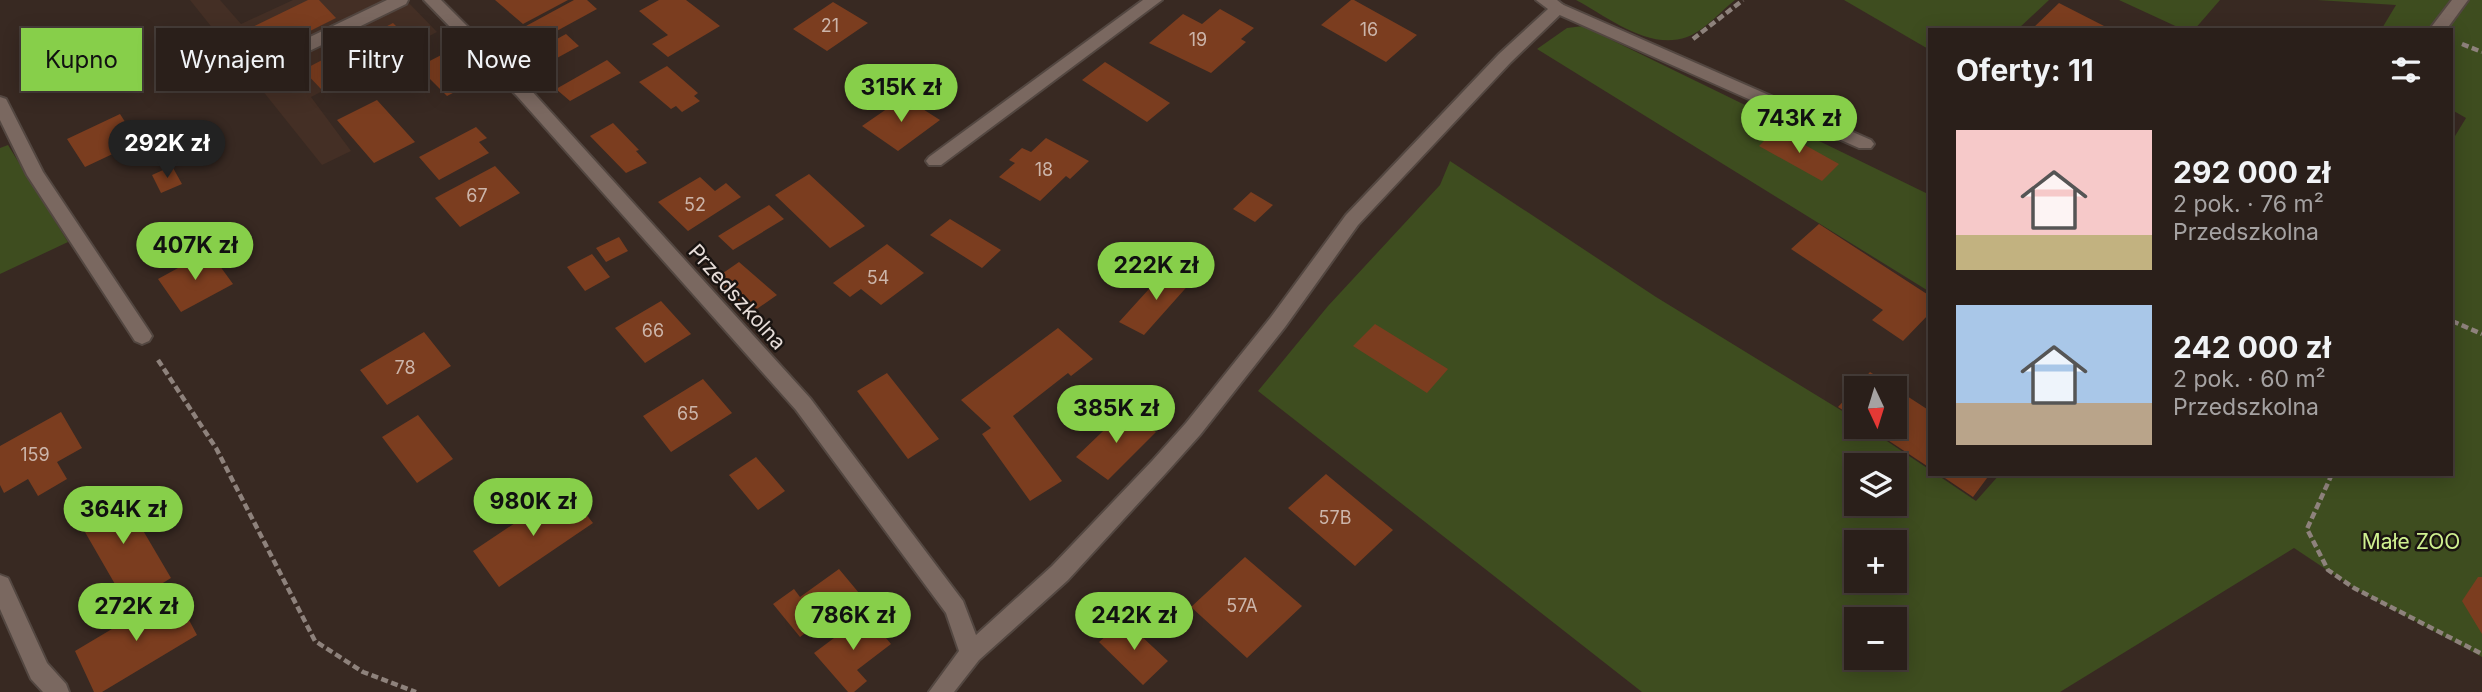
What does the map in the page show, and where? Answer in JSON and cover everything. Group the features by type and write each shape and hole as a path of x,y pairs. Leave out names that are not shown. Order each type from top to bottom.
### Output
{"street":[{"path":"309,44 400,0"},
{"path":"2439,28 2460,0"},
{"name":"Przedszkolna","path":"438,1 803,404 955,608 971,653"},
{"path":"940,692 971,653 1060,573 1193,429 1278,322 1352,220 1505,58 1551,4 1865,144"},
{"path":"0,103 36,175 142,336"},
{"path":"0,585 39,671 58,692"}],"lane":[{"path":"935,161 1154,0"}],"path":[{"path":"1670,57 1742,0"},
{"path":"2453,40 2482,52"},
{"path":"2453,321 2482,334"},
{"path":"142,336 216,448 315,641 363,672 416,692"},
{"path":"2331,476 2307,529 2328,570 2354,588 2482,654"}],"shaded area":[{"path":"190,0 220,0 241,24 293,0 406,0 437,32 428,37 428,28 323,28 323,91 311,97 351,151 322,165 263,91 309,91 309,28 212,28"}],"green space":[{"path":"1576,0 1735,0 1700,30 1687,37 1658,40 1629,30"},
{"path":"1844,0 2049,0 2019,28 1928,28 1928,49"},
{"path":"2119,0 2220,0 2196,28 2180,28"},
{"name":"Małe ZOO","path":"2317,0 2482,0 2482,657 2354,588 2294,548 2060,692 1642,692 1258,391 1328,306 1440,185 1450,161 1656,297 1844,412 1844,439 1884,439 1905,453 1844,453 1844,516 1907,516 1907,455 1928,469 1928,476 1939,476 1976,501 1998,476 2453,476 2453,139 2466,118 2453,111 2453,28 2382,28 2396,5"},
{"path":"1583,26 1928,194 1928,291 1537,49 1567,28"},
{"path":"8,145 68,242 0,274 0,148"}],"building":[{"path":"308,0 319,0 336,18 309,32 309,28 250,28"},
{"path":"495,0 568,0 523,24"},
{"path":"574,0 587,0 597,9 556,31 556,28 526,26"},
{"path":"659,0 686,0 720,26 668,57 652,44 668,35 639,11"},
{"path":"1351,0 1417,35 1386,62 1321,25"},
{"path":"833,2 868,23 827,51 793,29"},
{"path":"2059,3 2106,27 2105,28 2033,28"},
{"path":"1220,9 1254,28 1241,39 1246,42 1211,73 1149,43 1183,14 1202,24"},
{"path":"393,23 398,28 383,28"},
{"path":"566,34 579,46 556,59 556,39"},
{"path":"442,55 442,91 428,77 428,62"},
{"path":"323,60 323,88 309,76 309,67"},
{"path":"607,60 621,73 570,101 556,89"},
{"path":"1105,62 1170,103 1147,122 1082,80"},
{"path":"667,66 698,93 694,96 700,101 682,112 676,106 671,109 639,82"},
{"path":"442,91 457,91 447,96"},
{"path":"904,97 940,120 898,151 862,126"},
{"path":"377,100 415,142 374,163 337,120"},
{"path":"120,114 138,142 85,167 67,139"},
{"path":"613,123 639,150 636,151 647,163 626,173 590,136"},
{"path":"476,127 487,138 479,142 489,153 439,180 419,157"},
{"path":"1776,129 1839,164 1822,181 1759,146"},
{"path":"1046,138 1089,161 1070,179 1066,176 1040,201 999,177 1015,163 1009,160 1022,148 1031,152"},
{"path":"172,166 182,184 161,193 152,175"},
{"path":"495,166 520,193 460,227 435,198"},
{"path":"809,174 865,226 830,248 775,195"},
{"path":"700,177 715,191 726,183 741,197 688,231 658,202"},
{"path":"1251,192 1273,205 1255,222 1233,209"},
{"path":"769,205 784,219 733,250 718,236"},
{"path":"950,219 1001,250 982,268 930,235"},
{"path":"1819,224 1928,295 1928,315 1903,341 1872,320 1883,310 1791,249"},
{"path":"619,237 628,251 606,262 596,248"},
{"path":"887,244 924,273 881,305 861,289 850,297 833,283"},
{"path":"209,251 233,284 181,312 158,279"},
{"path":"592,254 610,277 585,291 567,267"},
{"path":"739,262 777,295 751,313 713,280"},
{"path":"1168,268 1192,281 1144,335 1119,322"},
{"path":"661,301 691,334 645,363 615,328"},
{"path":"1375,324 1448,369 1427,393 1353,346"},
{"path":"1058,328 1093,359 1071,376 1068,373 1013,416 1062,481 1030,501 982,434 991,428 961,400"},
{"path":"424,332 451,366 387,405 360,370"},
{"path":"887,373 939,439 908,459 857,391"},
{"path":"703,379 732,413 671,452 643,416"},
{"path":"1908,397 1928,410 1928,467 1886,439 1908,439"},
{"path":"1844,400 1844,411 1838,407"},
{"path":"1125,410 1156,432 1108,480 1076,457"},
{"path":"61,412 82,448 57,462 67,479 38,496 28,479 4,493 0,485 0,446"},
{"path":"418,415 453,459 417,483 382,437"},
{"path":"756,457 785,491 758,510 729,475"},
{"path":"1326,474 1393,530 1355,566 1288,508"},
{"path":"1942,476 1989,476 1973,497"},
{"path":"118,488 171,578 127,605 74,513"},
{"path":"566,489 593,523 499,587 473,551"},
{"path":"1245,557 1302,606 1247,658 1191,607"},
{"path":"839,569 859,593 800,637 773,604 794,589 800,597"},
{"path":"2478,577 2482,577 2482,634 2462,601"},
{"path":"174,592 197,635 102,692 94,692 75,651"},
{"path":"866,614 891,644 857,670 867,681 854,692 848,692 814,653"},
{"path":"1124,620 1168,661 1143,685 1099,642"}]}
